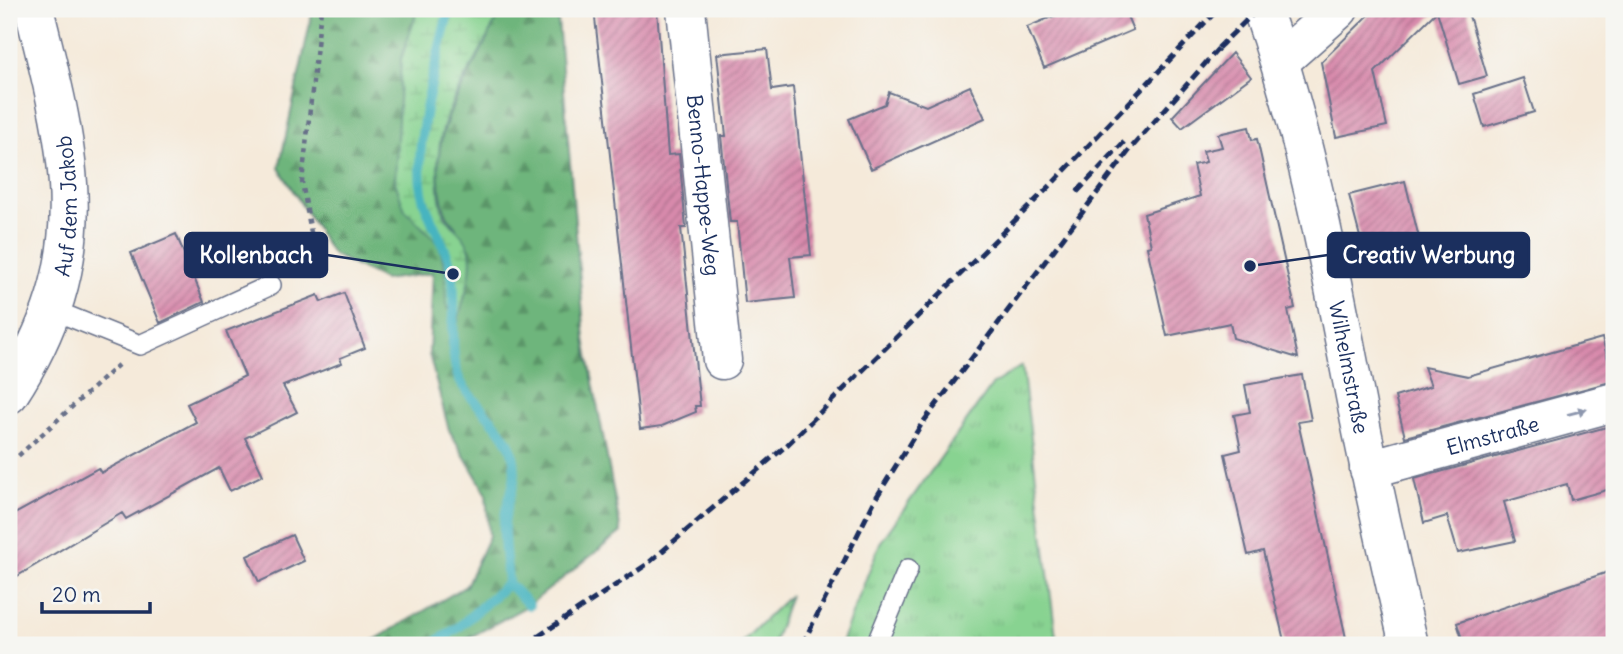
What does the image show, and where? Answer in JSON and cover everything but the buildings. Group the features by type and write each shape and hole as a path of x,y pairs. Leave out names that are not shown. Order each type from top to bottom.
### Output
{"street":[{"name":"Auf dem Jakob","path":"9,394 29,363 53,310 69,247 68,177 61,117 34,9"},
{"name":"Benno-Happe-Weg","path":"692,9 686,9 722,360"},
{"name":"Wilhelmstraße","path":"1262,9 1280,61 1317,199 1369,470 1409,645"},
{"path":"1280,61 1339,9"},
{"name":"Elmstraße","path":"1369,470 1614,402"}],"lane":[{"path":"53,310 139,345 271,285"},
{"path":"876,645 908,569"}],"path":[{"path":"316,255 302,182 321,9"},
{"path":"9,457 17,457 139,345"}],"green space":[{"path":"313,9 418,9 401,59 405,210 440,246 449,303 458,320 456,227 443,205 438,164 448,117 500,9 557,9 585,339 621,532 529,605 456,645 366,645 466,586 489,536 486,493 449,430 429,354 433,273 384,280 332,254 279,168"},
{"path":"418,9 500,9 448,114 439,152 439,185 443,210 466,241 471,259 458,321 446,305 445,270 439,244 405,210 395,182 401,59"},
{"path":"1022,366 1057,645 840,645 880,543 993,384"},
{"path":"790,595 773,645 739,645"}],"waterway":[{"path":"449,9 423,125 420,172 422,193 452,272 453,348 457,373 467,391 500,430 512,451 515,473 504,524 508,583 529,605"},
{"path":"432,645 459,627 508,583"}],"railway":[{"path":"525,645 646,565 787,445 1049,187 1218,9"},
{"path":"1218,48 1258,9"},
{"path":"802,645 876,498 921,425 1132,147 1224,42"},
{"path":"1077,192 1124,142"}],"place":[{"name":"Creativ Werbung","path":"1250,266"},
{"name":"Kollenbach","path":"453,274"}]}
